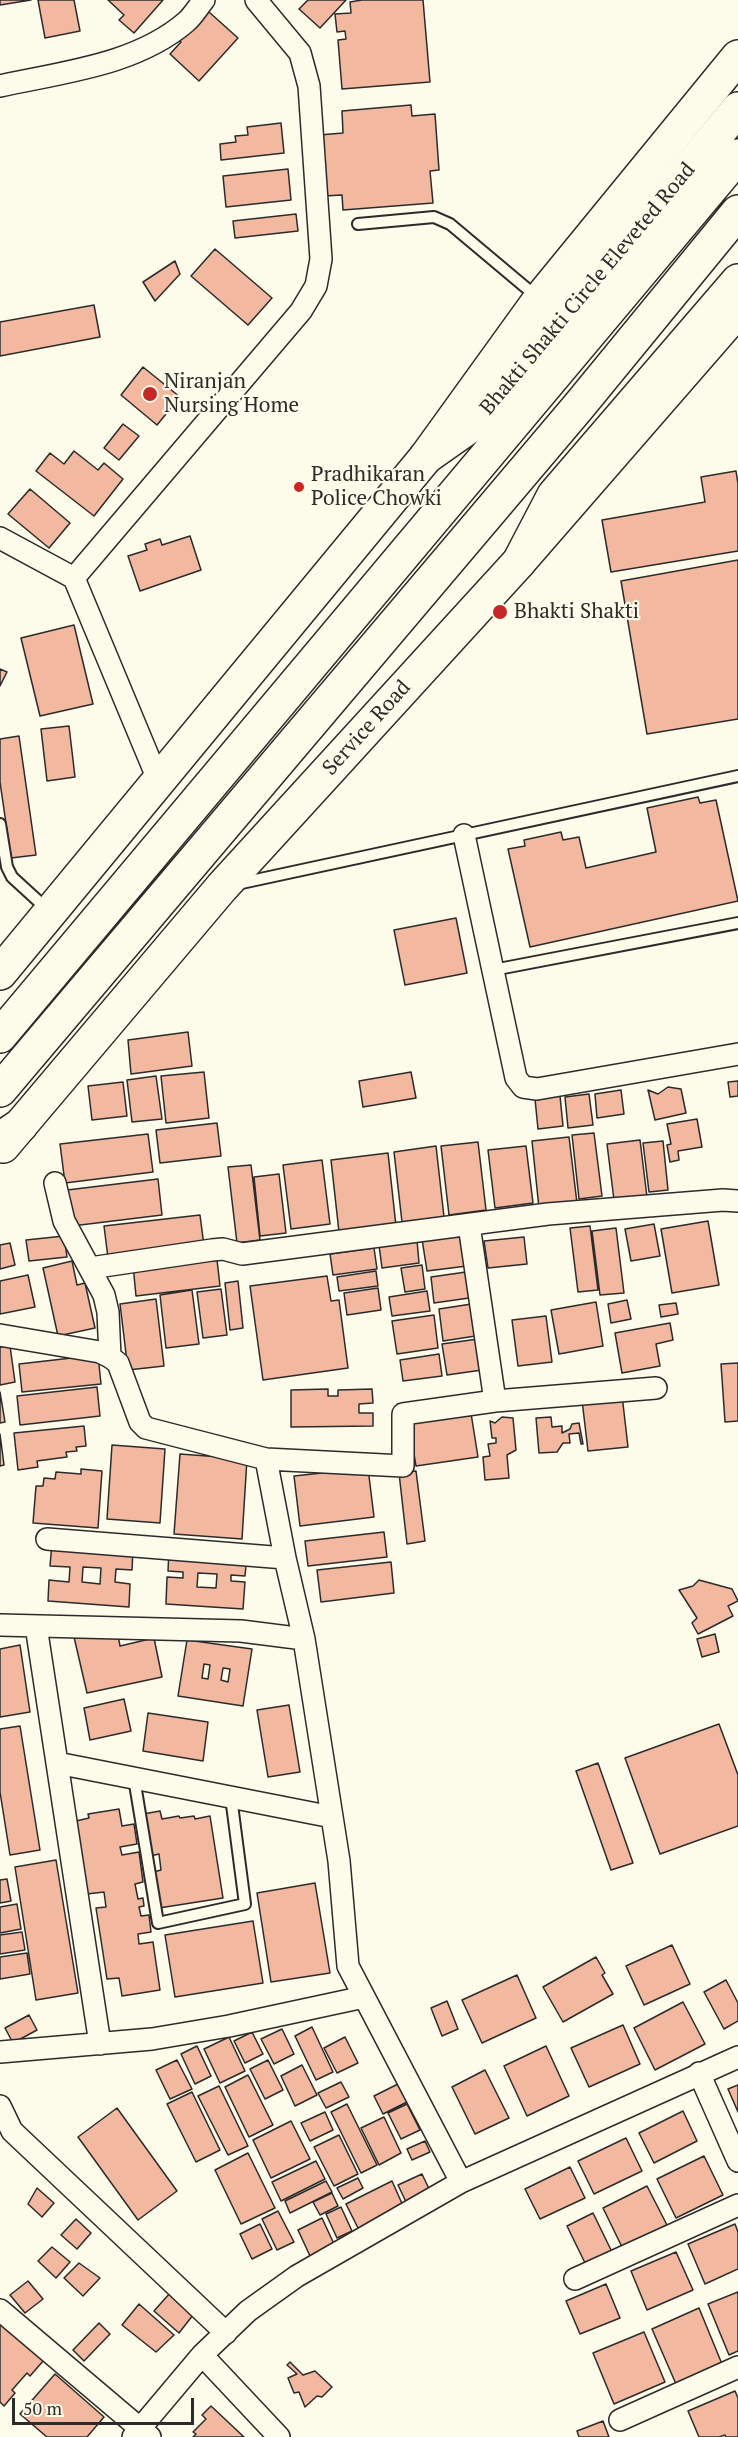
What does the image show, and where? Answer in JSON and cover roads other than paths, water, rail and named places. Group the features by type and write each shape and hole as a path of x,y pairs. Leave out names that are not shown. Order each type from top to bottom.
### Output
{"main road":[{"path":"0,973 426,458 540,299 738,57"},
{"name":"Bhakti Shakti Circle Eleveted Road","path":"426,458 483,417 738,109"},
{"path":"0,1036 738,156"},
{"path":"0,1090 579,405 738,212"},
{"path":"519,562 554,495 738,281"},
{"name":"Service Road","path":"0,1150 10,1132 222,887 519,562 738,310"}],"street":[{"path":"0,86 107,63 151,46 187,21 204,0"},
{"path":"74,578 301,311 316,286 321,259 309,86 300,53 256,0"},
{"path":"0,538 74,578 159,782"},
{"path":"464,835 516,1078 523,1087 537,1089 738,1054"},
{"path":"55,1183 64,1221 104,1295 108,1312 110,1357"},
{"path":"90,1268 212,1250 223,1249 242,1254 560,1213 723,1200 738,1201"},
{"path":"469,1225 495,1401"},
{"path":"0,1335 100,1352 118,1363 140,1422 146,1428 266,1459 403,1466 403,1414 495,1401 656,1388"},
{"path":"266,1459 285,1558 304,1639 339,1861 348,1966 461,2182"},
{"path":"47,1539 285,1558"},
{"path":"0,1625 241,1631 304,1639"},
{"path":"36,1626 100,2044"},
{"path":"57,1763 332,1817"},
{"path":"0,2052 152,2039 229,2026 364,1997"},
{"path":"0,2310 142,2434 202,2355 248,2311 297,2276 461,2182 738,2057"},
{"path":"699,2073 738,2161"},
{"path":"0,2106 12,2131 226,2332"},
{"path":"575,2279 738,2205"},
{"path":"202,2355 279,2437"},
{"path":"620,2420 738,2367"}],"lane":[{"path":"358,224 434,217 450,224 540,299"},
{"path":"222,887 738,776"},
{"path":"0,824 7,867 12,877 51,912"},
{"path":"493,970 738,923"},
{"path":"134,1778 158,1923 244,1904 231,1797"}],"place":[{"name":"Niranjan Nursing Home","path":"150,394"},
{"name":"Pradhikaran Police Chowki","path":"299,487"},
{"name":"Bhakti Shakti","path":"500,612"}]}
